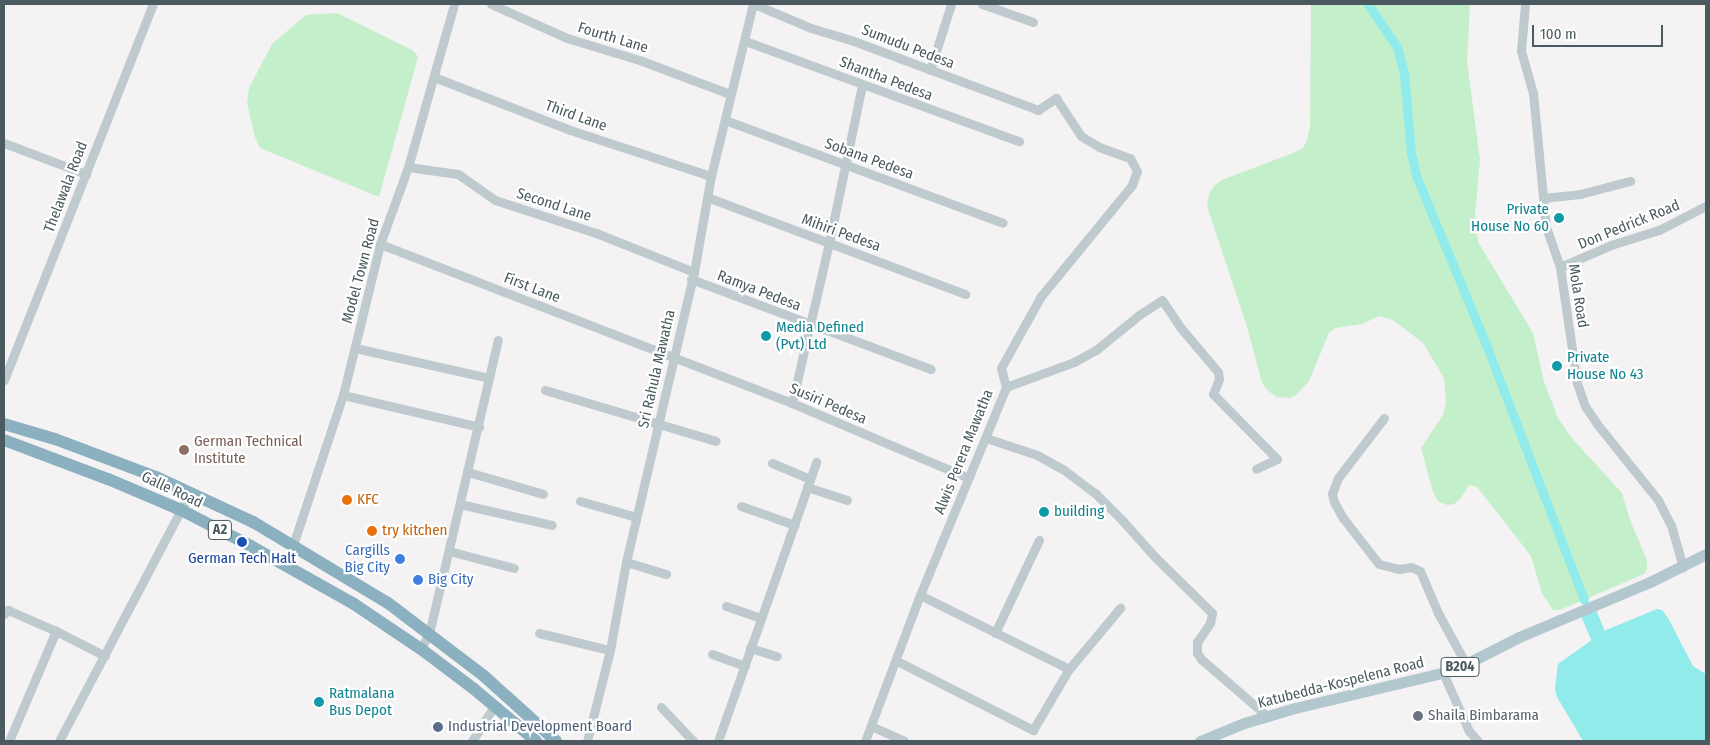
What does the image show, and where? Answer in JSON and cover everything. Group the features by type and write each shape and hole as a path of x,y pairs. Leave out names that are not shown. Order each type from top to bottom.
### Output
{"highway":[{"name":"Galle Road","path":"4,424 98,455 190,493 253,522 388,603 429,633"},
{"name":"Galle Road","path":"4,440 108,479 181,510 249,545 354,604 421,649"},
{"name":"A2","path":"429,633 484,676 556,741"},
{"name":"A2","path":"421,649 536,741"}],"main road":[{"name":"Katubedda-Kospelena Road","path":"1200,741 1267,716 1348,694 1443,673 1466,664 1519,637 1683,567 1706,554"}],"street":[{"name":"Thelawala Road","path":"4,380 153,4"},
{"name":"Model Town Road","path":"293,545 344,395 380,244 408,167 454,4"},
{"name":"Fourth Lane","path":"491,4 567,38 642,61 730,94"},
{"name":"Sri Rahula Mawatha","path":"588,741 610,650 636,517 692,276 711,176 754,4"},
{"name":"Sumudu Pedesa","path":"754,4 811,28 851,40 1038,110 1056,98 1081,136 1099,148 1130,158 1137,171 1132,185 1041,296 1001,368 1006,387"},
{"path":"930,70 951,4"},
{"path":"982,4 1032,22"},
{"name":"Mola Road","path":"1525,4 1521,51 1533,93 1537,116 1546,227 1560,267 1576,384 1585,406 1658,500 1671,525 1683,567"},
{"name":"Shantha Pedesa","path":"745,41 1019,141"},
{"name":"Third Lane","path":"434,77 570,130 711,176"},
{"path":"792,403 846,166 862,85"},
{"name":"Sobana Pedesa","path":"725,120 1003,223"},
{"path":"4,143 86,174"},
{"name":"Second Lane","path":"408,167 458,174 495,200 596,233 692,276"},
{"path":"1543,198 1580,194 1630,181"},
{"name":"Mihiri Pedesa","path":"707,197 965,294"},
{"name":"Don Pedrick Road","path":"1560,267 1659,230 1706,206"},
{"name":"First Lane","path":"380,244 674,358"},
{"name":"Ramya Pedesa","path":"692,276 809,324 931,369"},
{"name":"Alwis Perera Mawatha","path":"865,741 897,661 920,595 1006,387 1074,362 1096,350 1139,315 1162,300 1180,327 1218,372 1219,380 1214,394 1277,459 1256,469"},
{"path":"421,649 429,633 498,340"},
{"path":"354,348 489,378"},
{"name":"Susiri Pedesa","path":"674,358 792,403 969,478"},
{"path":"545,390 716,441"},
{"path":"344,395 479,427"},
{"path":"1384,418 1338,478 1332,494 1334,502 1343,518 1379,564 1420,571 1438,613 1466,664"},
{"path":"986,438 1011,445 1052,463 1081,481 1109,507 1212,613 1210,623 1198,642 1196,649 1201,659 1267,716"},
{"path":"718,741 816,462"},
{"path":"772,463 809,483 847,500"},
{"path":"468,472 543,494"},
{"path":"59,741 190,493"},
{"path":"580,501 636,517"},
{"path":"460,504 552,525"},
{"path":"741,506 795,526"},
{"path":"995,633 1039,540"},
{"path":"448,551 514,568"},
{"path":"626,562 666,574"},
{"path":"920,595 1069,669"},
{"path":"726,606 760,618"},
{"path":"897,661 1032,730 1069,669 1120,608"},
{"path":"4,614 8,610 56,631 105,656"},
{"path":"9,741 56,631"},
{"path":"539,633 610,650"},
{"path":"750,648 777,656"},
{"path":"712,654 744,666"},
{"path":"1443,673 1468,731 1478,741"},
{"path":"472,741 494,706"},
{"path":"661,707 693,741"},
{"path":"871,726 904,741"}],"green space":[{"path":"1311,4 1470,4 1467,61 1480,160 1475,214 1478,242 1533,333 1544,382 1558,418 1570,436 1622,493 1629,517 1647,561 1647,569 1644,574 1560,610 1553,610 1542,593 1531,556 1477,487 1469,485 1461,498 1454,504 1447,505 1438,501 1433,492 1421,448 1443,415 1446,403 1444,378 1423,343 1393,320 1379,316 1362,324 1335,328 1329,333 1309,381 1296,395 1289,398 1277,397 1268,391 1262,383 1248,330 1207,206 1209,194 1214,186 1222,180 1303,148 1310,127"},
{"path":"337,13 414,51 418,57 379,197 260,148 255,137 247,103 249,88 272,44 306,15"}],"water":[{"path":"1657,609 1662,610 1668,618 1693,666 1706,674 1706,741 1583,741 1557,697 1555,689 1558,664 1606,630"}],"waterway":[{"path":"1368,4 1397,47 1404,73 1411,153 1417,178 1487,347 1584,600"},
{"path":"1589,614 1598,635"}],"place":[{"name":"Private House No 60","path":"1559,218"},
{"name":"Media Defined (Pvt) Ltd","path":"766,336"},
{"name":"Private House No 43","path":"1557,366"},
{"name":"German Technical Institute","path":"184,450"},
{"name":"KFC","path":"347,500"},
{"name":"building","path":"1044,512"},
{"name":"try kitchen","path":"372,531"},
{"name":"German Tech Halt","path":"242,542"},
{"name":"Cargills Big City","path":"400,559"},
{"name":"Big City","path":"418,580"},
{"name":"Ratmalana Bus Depot","path":"319,702"},
{"name":"Shaila Bimbarama","path":"1418,716"},
{"name":"Industrial Development Board","path":"438,727"}]}
